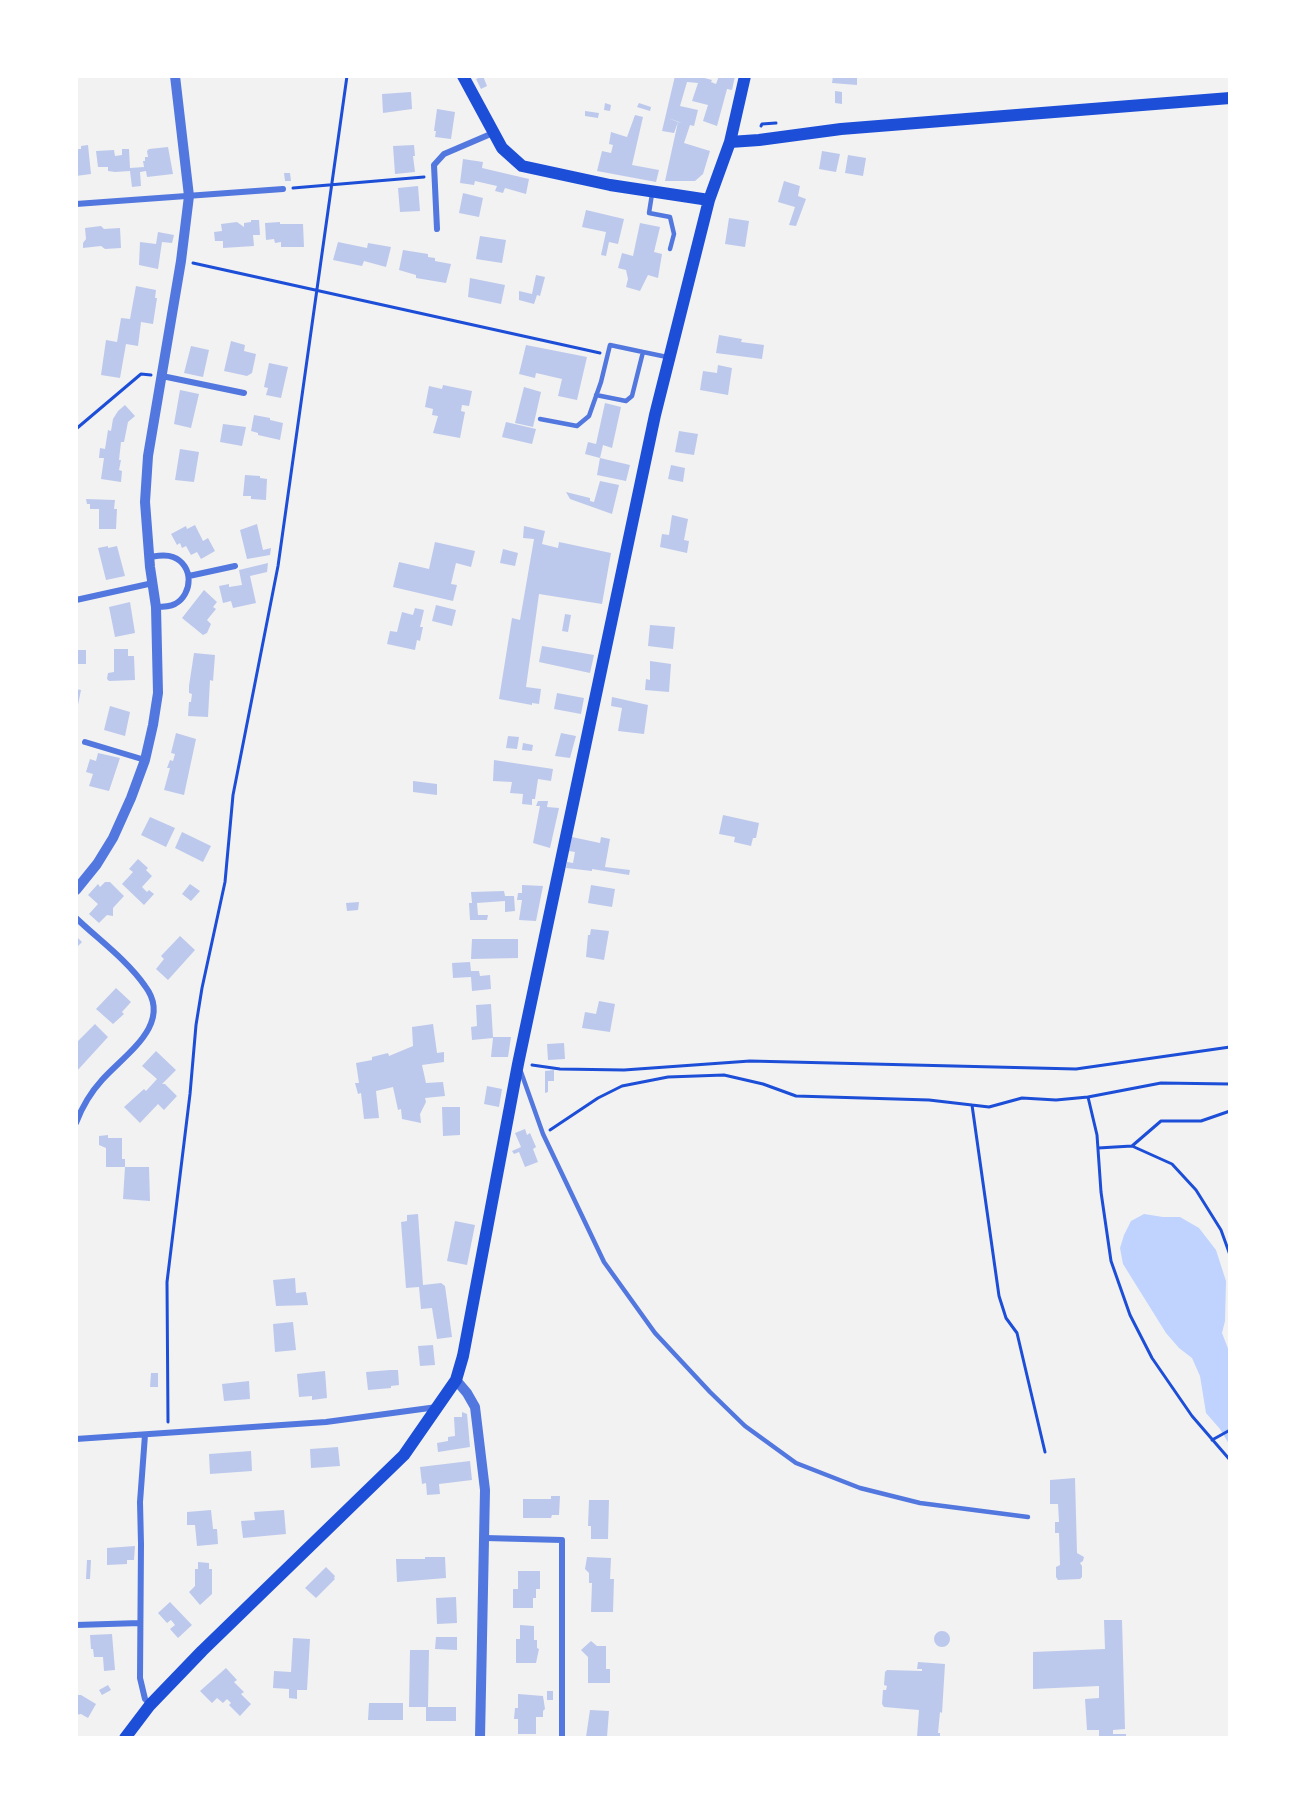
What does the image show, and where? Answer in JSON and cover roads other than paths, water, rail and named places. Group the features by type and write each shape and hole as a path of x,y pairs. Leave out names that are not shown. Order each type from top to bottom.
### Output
{"main road":[{"path":"463,76 502,148 522,166 610,185 709,200"},
{"path":"124,1737 150,1705 202,1651 404,1455 456,1380 463,1356 518,1064 650,438 709,200 730,142 745,76"},
{"path":"730,142 841,129 1230,98"}],"street":[{"path":"76,890 97,864 113,838 145,760 158,693 156,607 149,557 146,490 148,456 181,261 189,195 175,76"},
{"path":"437,229 434,165 444,154 494,133"},
{"path":"76,204 283,189"},
{"path":"162,376 244,393"},
{"path":"149,557 166,555 174,557 180,561 189,576 188,590 183,597 176,603 156,607"},
{"path":"189,576 235,566"},
{"path":"76,600 153,583"},
{"path":"85,742 145,760"},
{"path":"76,918 147,987 153,1004 153,1017 147,1032 138,1044 89,1096 76,1123"},
{"path":"456,1380 475,1407 485,1490 480,1737"},
{"path":"76,1439 326,1422 438,1407"},
{"path":"145,1435 140,1502 140,1678 145,1699 150,1705"},
{"path":"485,1538 562,1540 562,1737"},
{"path":"76,1624 140,1623"}],"lane":[{"path":"652,191 649,213 670,217 674,234 670,249"},
{"path":"540,419 577,426 589,416 610,345 669,358"},
{"path":"596,395 626,401 632,396 643,352"},
{"path":"518,1064 543,1134 604,1262 655,1333 745,1426 796,1463 860,1488 920,1503 1028,1517"}],"water":[{"path":"1144,1214 1180,1217 1199,1228 1216,1250 1226,1281 1225,1321 1222,1333 1229,1351 1229,1444 1206,1413 1200,1376 1192,1358 1179,1348 1166,1333 1123,1264 1120,1248 1124,1235 1131,1221"}]}
